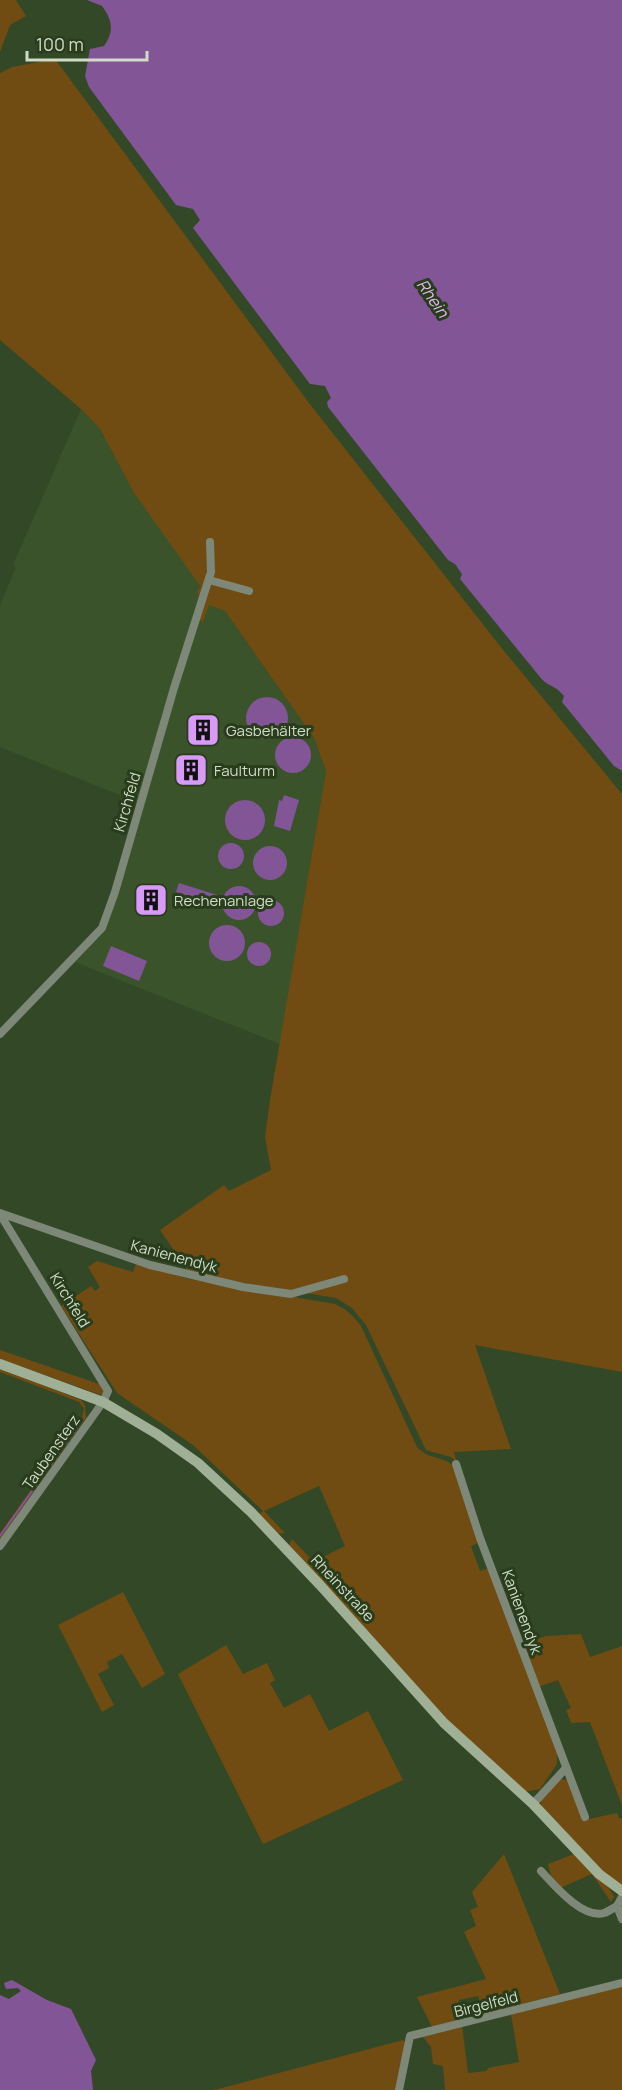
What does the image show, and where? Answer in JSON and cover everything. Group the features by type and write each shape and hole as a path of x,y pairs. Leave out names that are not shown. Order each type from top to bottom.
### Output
{"main road":[{"name":"Rheinstraße","path":"0,1364 103,1402 157,1434 198,1463 251,1512 352,1618 444,1723 533,1804 599,1874 622,1891"}],"street":[{"name":"Kirchfeld","path":"0,1034 102,928 115,892 174,688 209,580 210,542"},
{"path":"209,580 249,591"},
{"name":"Kirchfeld","path":"0,1213 106,1384 108,1391 103,1402"},
{"name":"Kanienendyk","path":"0,1213 157,1267 254,1289 291,1294 344,1279"},
{"name":"Taubensterz","path":"0,1546 103,1402"},
{"name":"Kanienendyk","path":"456,1464 480,1538 585,1817"},
{"path":"533,1804 566,1768"},
{"path":"541,1871 563,1896 594,1913 604,1913 617,1906 622,1897"},
{"path":"617,1906 622,1919"},
{"name":"Birgelfeld","path":"399,2090 410,2036 622,1983"}],"shaded area":[{"path":"0,0 16,0 26,16 10,25 0,52"},
{"path":"55,59 309,403 504,651 622,794 622,1372 475,1345 511,1449 454,1452 457,1463 451,1457 426,1450 366,1325 352,1308 336,1298 190,1274 160,1230 224,1185 229,1191 271,1170 265,1137 270,1100 326,771 314,738 225,611 209,605 203,622 193,618 199,597 197,591 201,587 134,493 100,429 81,409 0,340 0,73 12,67"},
{"path":"81,409 100,429 134,493 202,587 137,802 0,747 0,605 16,567 13,565"},
{"path":"209,605 225,611 314,738 326,771 280,1044 75,962 105,931 198,620"},
{"path":"97,1261 133,1272 136,1264 189,1279 335,1304 358,1322 417,1447 425,1454 445,1460 454,1466 480,1542 471,1546 480,1571 489,1568 557,1749 557,1764 540,1789 525,1792 453,1726 289,1545 292,1539 312,1560 319,1559 345,1546 319,1486 264,1511 285,1533 278,1534 259,1514 263,1511 193,1445 117,1393 61,1306 91,1286 95,1291 100,1287 88,1267"},
{"path":"0,1350 105,1386 105,1391 101,1395 0,1359"},
{"path":"0,1368 81,1400 85,1405 86,1418 0,1539 0,1533 81,1420 84,1409 79,1402 0,1372"},
{"path":"123,1592 165,1674 142,1688 122,1654 107,1662 109,1668 98,1674 114,1705 102,1712 58,1625"},
{"path":"581,1634 590,1657 622,1646 622,1805 590,1722 571,1723 566,1710 571,1708 558,1680 538,1687 522,1644 546,1636"},
{"path":"226,1645 243,1674 267,1663 275,1680 270,1683 284,1708 310,1694 329,1731 368,1711 403,1780 263,1844 178,1674"},
{"path":"560,1779 569,1780 584,1820 617,1813 619,1819 622,1818 622,1887 604,1873 541,1808 541,1800"},
{"path":"504,1854 560,1994 484,2014 478,1996 459,2000 457,2021 432,2027 417,1997 486,1979 464,1932 476,1926 470,1910 478,1907 472,1892"},
{"path":"574,1854 612,1892 614,1897 611,1902 592,1874 560,1888 552,1880 548,1864"},
{"path":"622,1985 622,2090 445,2090 443,2066 433,2064 431,2047 422,2036 462,2025 468,2073 487,2071 488,2068 519,2062 511,2014"},
{"path":"403,2040 406,2043 395,2090 214,2090"}],"water":[{"name":"Rhein","path":"87,0 622,0 622,771 614,766 562,702 564,696 540,677 460,579 462,574 455,564 448,560 328,407 327,402 331,398 325,386 310,384 193,228 200,220 193,209 176,205 89,87 85,76 90,49 104,46 111,26 102,6"},
{"path":"267,697 282,703 288,718 282,733 267,739 252,733 246,718 252,703"},
{"path":"293,737 306,742 311,755 306,768 293,773 280,768 275,755 280,742"},
{"path":"284,795 299,800 290,831 274,826 279,800 282,801"},
{"path":"245,800 253,801 259,806 264,812 264,828 259,834 253,839 245,840 237,839 231,834 226,828 225,820 226,812 231,806 237,801"},
{"path":"231,843 240,847 244,856 240,865 231,869 222,865 218,856 222,847"},
{"path":"270,846 282,851 287,863 282,875 270,880 258,875 253,863 258,851"},
{"path":"179,883 217,895 215,904 176,892"},
{"path":"239,886 251,891 256,903 251,915 239,920 227,915 222,903 227,891"},
{"path":"271,900 280,904 284,913 280,922 271,926 262,922 258,913 262,904"},
{"path":"227,925 240,930 245,943 240,956 227,961 214,956 209,943 214,930"},
{"path":"259,942 268,945 271,954 268,963 259,966 250,963 247,954 250,945"},
{"path":"111,946 147,961 139,981 103,966"},
{"path":"12,1980 47,2000 71,2009 96,2060 91,2071 93,2090 0,2090 0,1995 9,1999 21,1991 18,1988 6,1989 4,1983"}],"waterway":[{"path":"0,1536 82,1421"}],"place":[{"name":"Gasbehälter","path":"203,730"},
{"name":"Faulturm","path":"191,770"},
{"name":"Rechenanlage","path":"151,900"}]}
